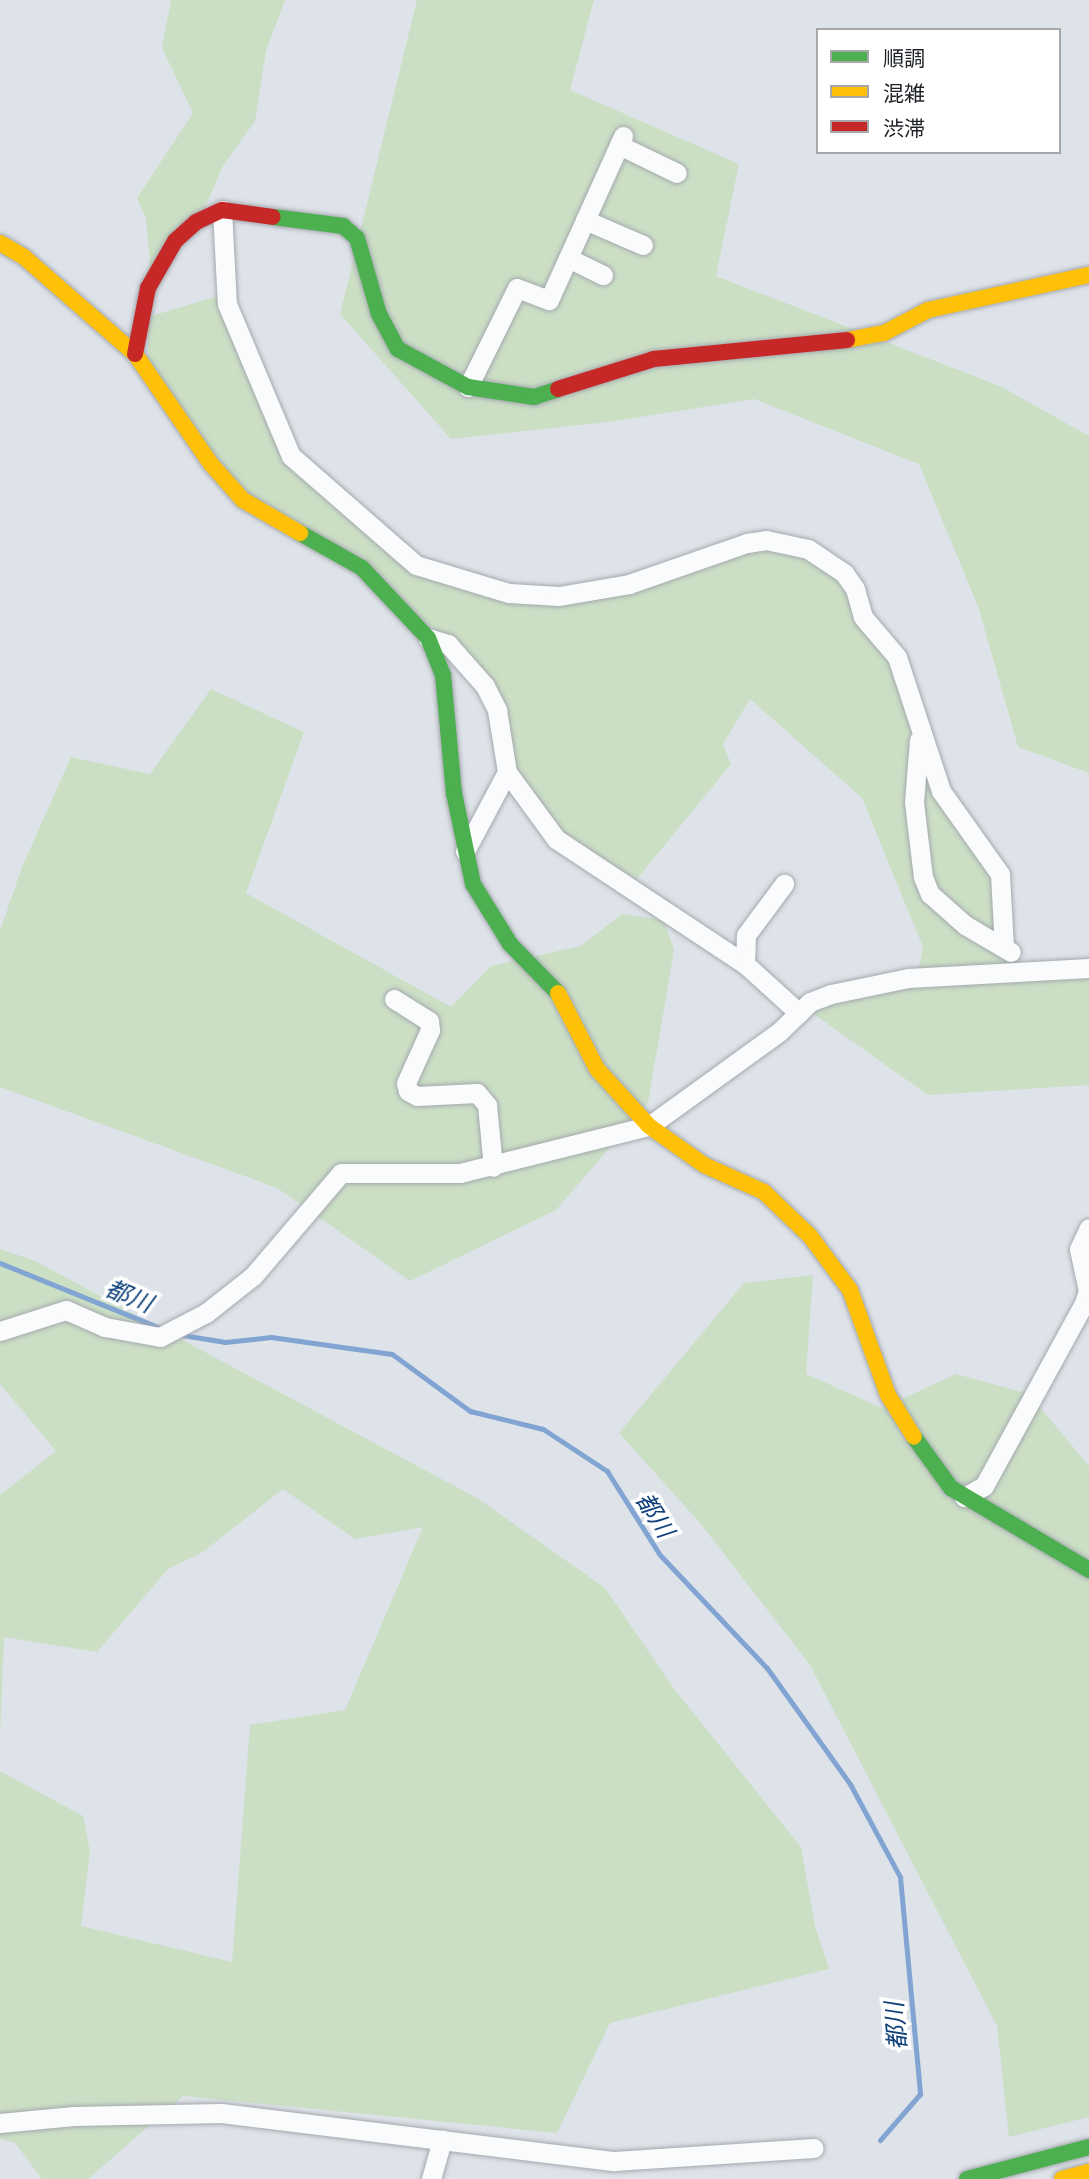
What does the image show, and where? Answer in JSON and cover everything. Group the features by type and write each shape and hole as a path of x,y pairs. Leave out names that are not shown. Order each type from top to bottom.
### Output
{"street":[{"path":"468,387 517,288 549,300 621,141 677,173"},
{"path":"222,210 227,304 291,456 416,565 509,593 559,596 629,584 747,542 787,542 827,559 844,573 855,589 863,617 897,657 941,791 1000,874 1004,948"},
{"path":"135,354 148,288 175,241 195,222 222,210 343,226 357,238 365,254 379,314 398,349 468,387 534,397 654,359 816,346 884,333 928,310 1089,275"},
{"path":"585,220 643,245"},
{"path":"0,243 24,257 135,354 211,464 243,500 362,568 428,638 443,676 464,852 473,884 494,923 556,989 597,1069 649,1126 704,1165 764,1192 810,1236 850,1290 888,1395 929,1462 964,1497 1089,1570"},
{"path":"568,258 603,275"},
{"path":"428,638 449,645 485,685 497,710 507,772 556,839 745,964 799,1013"},
{"path":"920,729 914,802 926,885 930,894 965,925 1031,968"},
{"path":"464,852 507,772"},
{"path":"745,964 746,935 784,884"},
{"path":"0,1331 66,1310 105,1327 160,1337 206,1313 253,1276 341,1173 460,1173 493,1167 649,1126 810,1002 862,985 1031,968 1089,968"},
{"path":"394,999 429,1021 429,1030 406,1083 408,1091 417,1096 477,1093 487,1105 493,1167"},
{"path":"964,1497 984,1486 1084,1303 1088,1291 1079,1249 1089,1228"},
{"path":"0,2123 74,2116 221,2113 614,2161 814,2148"},
{"path":"431,2179 442,2140"},
{"path":"967,2179 1089,2147"},
{"path":"1062,2179 1089,2172"}],"green space":[{"path":"171,0 285,0 266,51 255,121 223,166 205,207 151,273 146,219 137,198 193,113 162,48"},
{"path":"417,0 594,0 570,90 739,164 716,276 1002,387 1089,436 1089,773 1018,747 979,609 919,464 754,399 609,422 451,439 340,314"},
{"path":"218,296 291,466 415,570 544,600 724,555 782,548 831,568 891,657 915,726 996,882 1001,951 1016,962 918,971 923,947 862,798 750,699 723,744 731,764 637,879 558,834 519,781 494,689 478,663 464,649 239,493 148,359 148,317"},
{"path":"211,689 304,732 246,893 451,1007 491,966 581,946 622,914 664,920 674,950 648,1103 556,1210 410,1281 277,1188 0,1087 0,931 22,867 71,757 150,774"},
{"path":"1089,974 1089,1085 928,1095 811,1012 849,993 877,987"},
{"path":"0,1249 35,1261 477,1498 605,1588 675,1690 801,1847 815,1926 829,1969 610,2023 557,2133 183,2096 88,2179 42,2179 15,2143 0,2139 0,1771 83,1816 90,1851 81,1926 232,1962 250,1725 345,1710 423,1527 355,1539 283,1489 203,1552 168,1569 97,1652 4,1637 0,1737 0,1495 56,1451 0,1384"},
{"path":"813,1275 806,1374 882,1408 956,1374 1029,1394 1089,1466 1089,2117 1009,2137 997,2026 810,1665 700,1523 619,1433 744,1283"}],"waterway":[{"name":"都川","path":"0,1263 160,1328"},
{"name":"都川","path":"176,1334 225,1342 271,1337 392,1354 470,1411 543,1429 607,1471 660,1555 767,1668 850,1784 900,1877 920,2094 880,2140"}],"traffic: fast":[{"path":"273,217 343,226 357,238 379,314 398,349 468,387 534,397 558,389"},
{"path":"300,533 362,568 428,638 443,675 454,793 473,884 510,944 558,993"},
{"path":"914,1437 951,1488 1089,1570"},
{"path":"967,2179 1089,2147"}],"traffic: slow":[{"path":"0,243 24,257 135,354 211,464 243,500 300,533"},
{"path":"847,340 884,333 928,310 1089,275"},
{"path":"558,993 597,1069 649,1126 704,1165 764,1192 810,1236 850,1290 888,1395 914,1437"},
{"path":"1062,2179 1089,2172"}],"traffic: jam":[{"path":"135,354 148,288 175,241 196,222 222,210 273,217"},
{"path":"558,389 654,359 847,340"}]}
